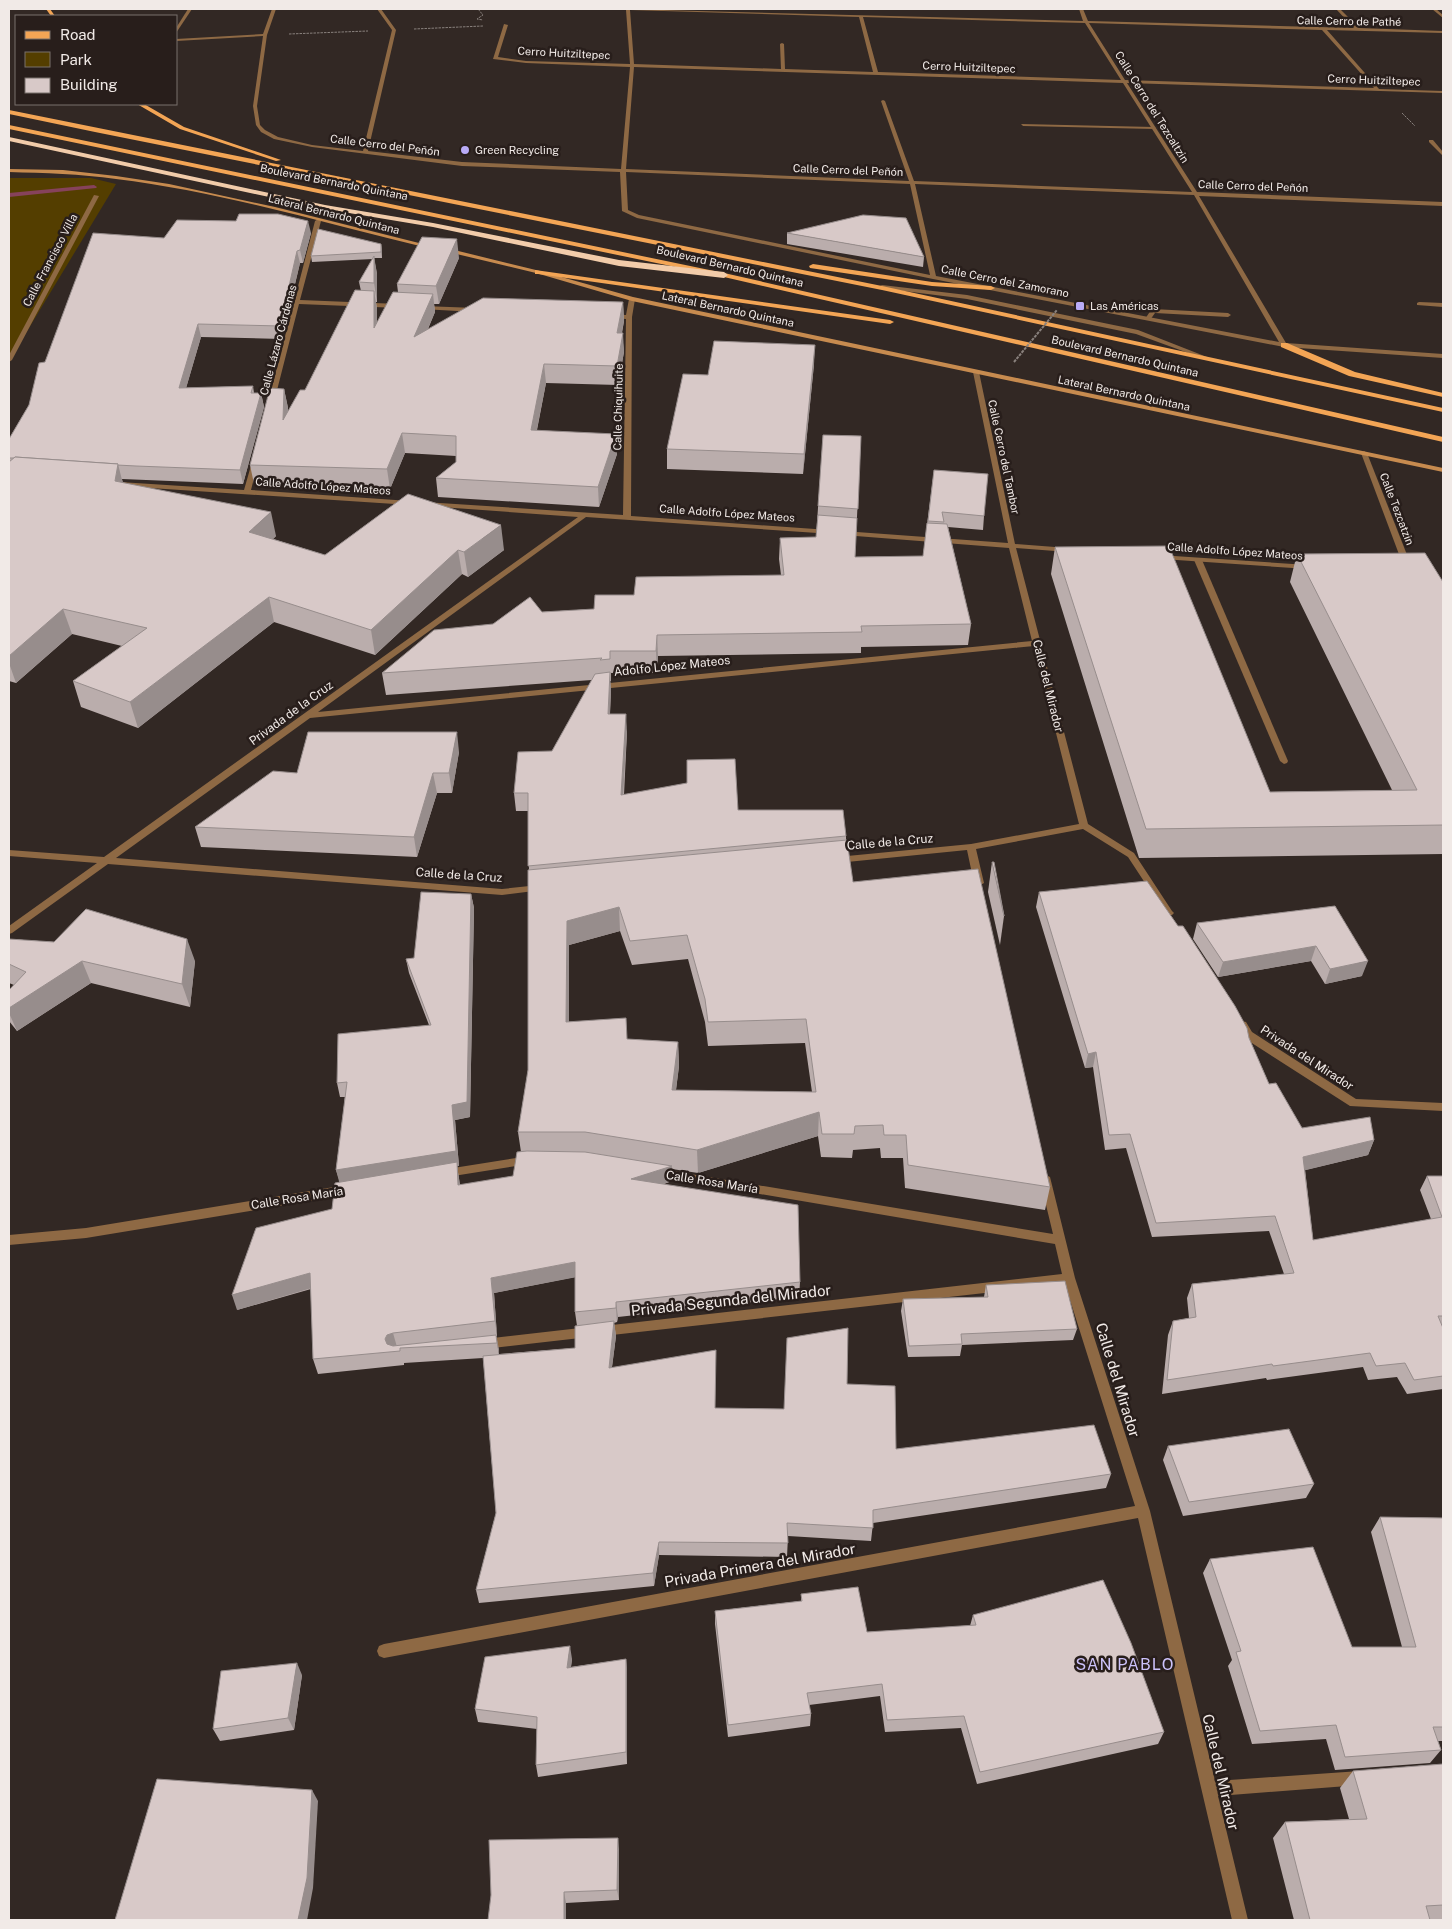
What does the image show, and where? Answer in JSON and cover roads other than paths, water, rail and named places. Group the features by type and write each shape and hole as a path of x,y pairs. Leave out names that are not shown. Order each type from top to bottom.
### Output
{"highway":[{"path":"9,139 325,207 433,225 619,263 724,275"}],"main road":[{"path":"142,105 182,128 220,142 285,162 416,194"},
{"name":"Boulevard Bernardo Quintana","path":"9,112 139,140 698,250 1204,357 1443,410"},
{"name":"Boulevard Bernardo Quintana","path":"9,127 724,275 970,333 1443,440"},
{"path":"698,250 932,284 992,288"},
{"path":"538,272 970,333"},
{"path":"1284,345 1352,374 1443,395"}],"street":[{"path":"178,29 190,9"},
{"path":"178,40 265,35 274,9"},
{"path":"365,153 394,30 379,9"},
{"path":"623,172 632,66 627,9"},
{"name":"Calle Cerro de Pathé","path":"627,9 802,11 861,16 966,16 1086,22 1443,32"},
{"name":"Calle Cerro del Tezcaltzin","path":"1081,9 1086,22 1195,194 1284,345"},
{"path":"1338,9 1358,30"},
{"path":"1434,9 1443,17"},
{"path":"895,16 897,10"},
{"path":"861,16 876,74"},
{"name":"Cerro Huitziltepec","path":"506,25 495,58 526,62 1443,92"},
{"path":"1324,29 1378,90"},
{"name":"Calle Cerro del Peñón","path":"265,35 254,106 258,125 263,131 276,138 365,153 462,164 623,172 1443,204"},
{"path":"782,44 783,71"},
{"path":"883,101 912,182 933,277"},
{"path":"1023,125 1154,128"},
{"path":"1431,142 1443,155"},
{"name":"Lateral Bernardo Quintana","path":"9,170 87,174 144,180 218,195 318,221 538,272 632,298 1443,470"},
{"name":"Calle Cerro del Zamorano","path":"623,172 625,212 637,216 933,277 1284,345 1443,356"},
{"name":"Calle Francisco Villa","path":"10,356 96,196"},
{"name":"Calle Lázaro Cárdenas","path":"270,406 299,302 318,221"},
{"name":"Calle Chiquihuite","path":"627,517 629,317 632,298"},
{"path":"299,302 406,307"},
{"path":"1419,304 1443,305"},
{"path":"415,307 483,310"},
{"path":"1148,319 1153,311 1228,316"},
{"path":"600,316 629,317"},
{"name":"Calle Cerro del Tambor","path":"976,372 1012,546"},
{"name":"Calle Tezcatzin","path":"1364,453 1410,573 1400,573"},
{"path":"247,492 257,454"},
{"name":"Calle Adolfo López Mateos","path":"108,483 586,514 1080,551"},
{"name":"Privada de la Cruz","path":"9,931 586,514"},
{"name":"Calle del Mirador","path":"1012,546 1084,826"},
{"name":"Calle Adolfo López Mateos","path":"1149,556 1313,567"},
{"path":"1198,560 1284,761"},
{"name":"Adolfo López Mateos","path":"310,715 1037,643"},
{"path":"1084,826 1131,855 1174,920"},
{"name":"Calle de la Cruz","path":"825,861 971,847 1084,826"},
{"path":"971,847 982,894"},
{"name":"Calle de la Cruz","path":"9,852 502,892 551,887"},
{"name":"Privada del Mirador","path":"1237,1019 1248,1035 1354,1103 1443,1107"},
{"path":"430,1176 538,1160"},
{"name":"Calle del Mirador","path":"1042,1165 1069,1278 1142,1511 1240,1920"},
{"name":"Calle Rosa María","path":"646,1171 1059,1240"},
{"name":"Calle Rosa María","path":"9,1240 86,1233 362,1188"},
{"name":"Privada Segunda del Mirador","path":"476,1345 1069,1278"},
{"name":"Privada Primera del Mirador","path":"384,1651 1142,1511"},
{"path":"1208,1789 1375,1776"}],"waterway":[{"path":"9,195 94,187"}],"place":[{"name":"Green Recycling","path":"465,150"},
{"name":"Las Américas","path":"1080,306"}],"district":[{"name":"SAN PABLO","path":"1125,1664"}]}
